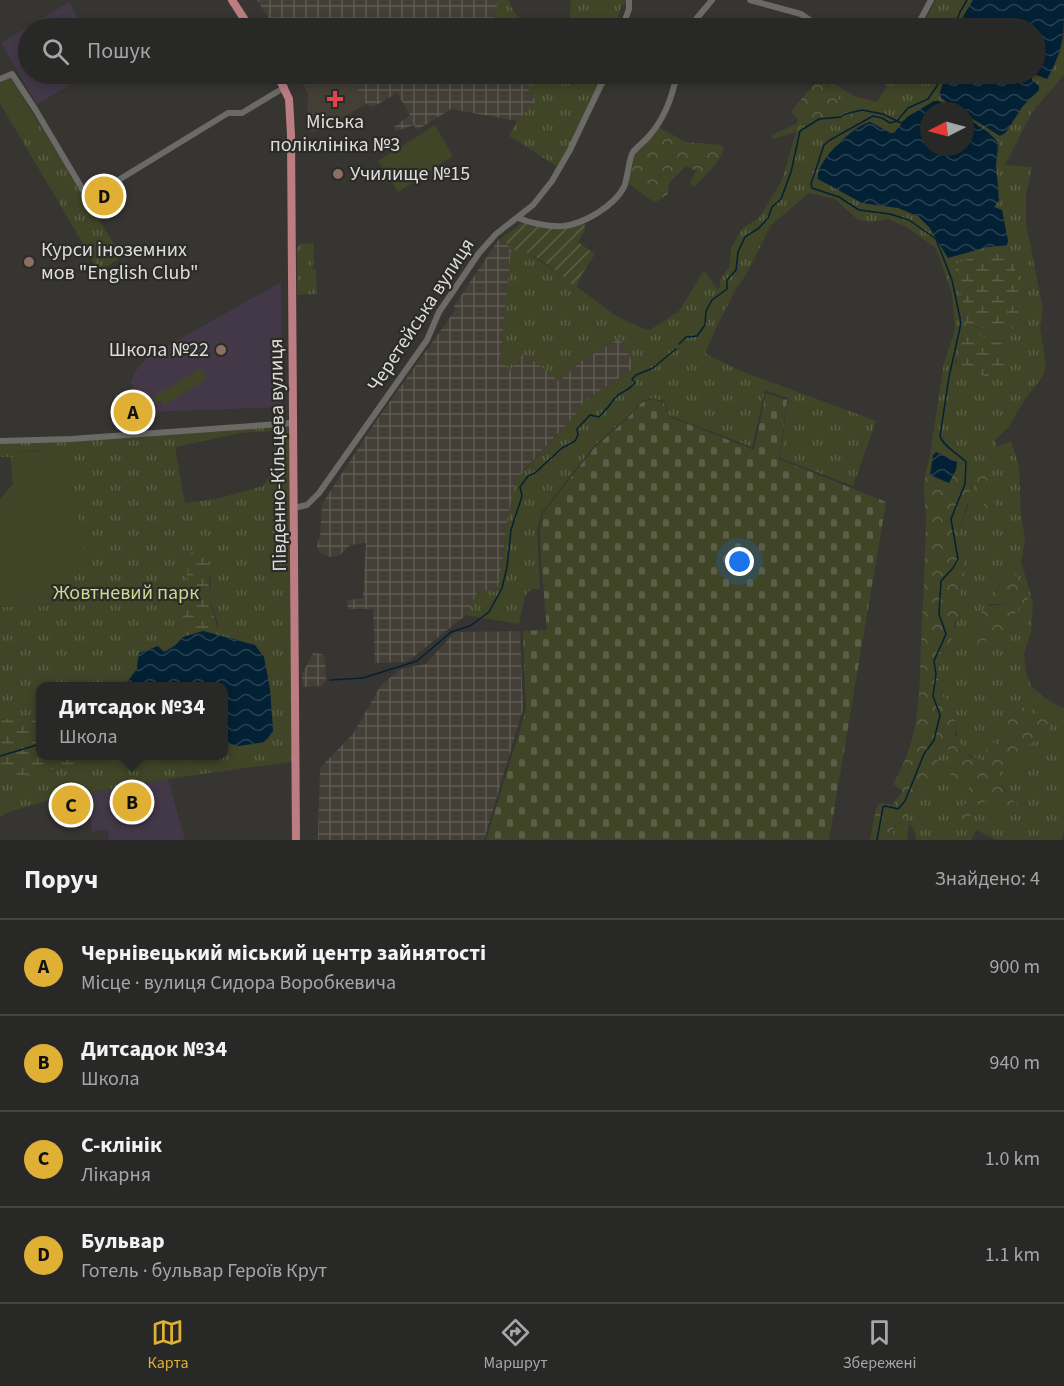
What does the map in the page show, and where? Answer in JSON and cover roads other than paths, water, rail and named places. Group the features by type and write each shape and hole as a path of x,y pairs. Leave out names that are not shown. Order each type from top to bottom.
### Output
{"main road":[{"path":"232,0 243,18"},
{"name":"Південно-Кільцева вулиця","path":"283,84 289,99 291,135 296,840"}],"street":[{"path":"626,18 629,0"},
{"path":"697,18 712,0"},
{"path":"750,0 801,14 807,18"},
{"path":"922,18 932,0"},
{"path":"0,79 12,74 18,83"},
{"path":"19,84 86,195 94,195 228,113 242,113 285,87"},
{"name":"Черетейська вулиця","path":"294,508 307,505 319,493 427,340 439,312 475,258 496,234 532,205 557,173 601,84"},
{"path":"518,218 567,225 587,218 612,202 621,193 626,181 631,154 650,136 664,115 674,84"},
{"path":"0,441 72,439 294,423"}],"water":[{"path":"973,0 1064,0 1062,41 1047,79 1046,18 963,18"},
{"path":"943,84 1037,84 1039,86 1039,90 1022,107 1006,132 1000,136 974,120 974,102 947,102 941,98"},
{"path":"920,109 920,156 974,156 974,123 998,142 996,166 999,201 994,207 1002,210 1007,245 987,247 948,258 929,227 918,216 898,208 862,203 818,179 822,163 854,130 870,122 894,133 907,117"},
{"path":"936,452 957,462 956,470 949,483 930,475 933,455"},
{"path":"203,631 255,645 264,657 270,689 273,731 265,742 239,746 228,744 228,682 127,682 137,669 139,653 158,646 164,652 176,645 183,637"}],"waterway":[{"path":"958,18 967,0"},
{"path":"877,840 883,807 898,809 905,801 924,754 934,740 940,715 933,696 936,674 934,661 946,634 939,614 941,581 958,559 951,519 965,484 966,462 947,447 940,436 949,377 961,323 952,280 936,239 909,220 890,214 859,210 839,197 812,188 811,184 824,145 830,140 873,116 890,123 897,121 908,108 928,99 938,84"},
{"path":"679,344 686,337 697,336 705,325 706,311 712,300 727,289 727,280 736,270 738,252 745,237 759,228 768,218 772,207 781,199 791,172 800,131 819,119 841,117 862,110 883,114 901,123 904,121"},
{"path":"330,680 363,678 417,661 451,632 470,626 489,612 502,588 511,530 522,496 520,487 528,476 535,473 562,448 575,441 578,435 577,429 590,415 599,417 615,398 635,383 632,379 636,375 653,368 676,349"},
{"path":"0,756 36,745"}],"place":[{"name":"Міська поліклініка №3","path":"335,99"},
{"name":"Училище №15","path":"338,174"},
{"name":"Бульвар","path":"104,196"},
{"name":"Курси іноземних мов \"English Club\"","path":"29,262"},
{"name":"Школа №22","path":"221,350"},
{"name":"Чернівецький міський центр зайнятості","path":"133,412"},
{"name":"Дитсадок №34","path":"132,802"},
{"name":"С-клінік","path":"71,805"}],"park label":[{"name":"Жовтневий парк","path":"126,593"}]}
